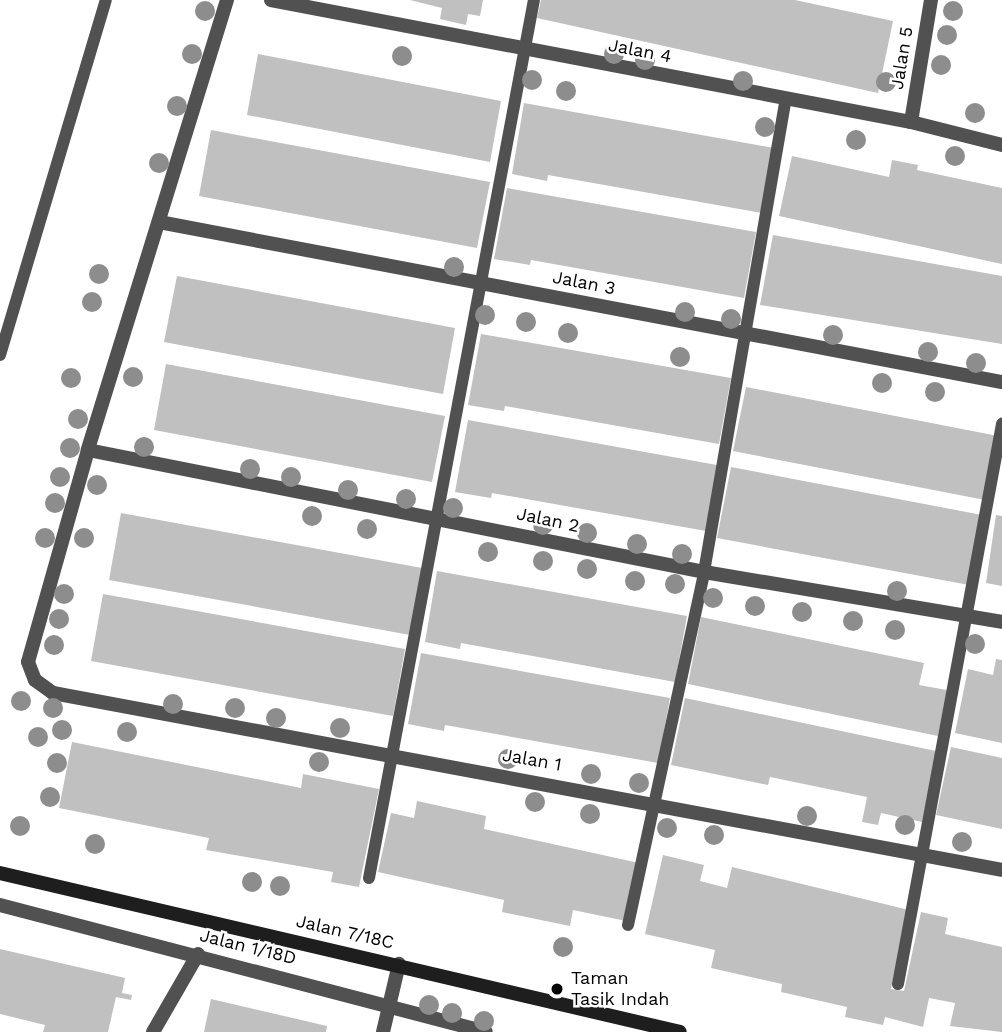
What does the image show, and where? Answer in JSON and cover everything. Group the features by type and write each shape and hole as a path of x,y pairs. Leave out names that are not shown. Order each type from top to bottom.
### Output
{"street":[{"path":"88,450 227,0"},
{"name":"Jalan 4","path":"271,0 911,122 1002,145"},
{"name":"Jalan 5","path":"911,122 931,0"},
{"name":"Jalan 3","path":"159,222 1002,382"},
{"name":"Jalan 2","path":"88,450 437,516 704,572 1002,622"},
{"name":"Jalan 1","path":"88,450 28,662 35,680 53,693 652,802 1002,870"},
{"name":"Jalan 7/18C","path":"0,873 399,964 680,1032"},
{"name":"Jalan 1/18D","path":"0,905 390,1004 486,1032"},
{"path":"153,1032 198,954"},
{"path":"383,1032 399,964"}],"lane":[{"path":"0,355 106,0"},
{"path":"369,878 534,0"},
{"path":"628,925 652,802 704,572 786,99"},
{"path":"898,984 925,855 1002,424"}],"building":[{"path":"410,0 483,0 480,16 468,14 466,25 440,19 442,8"},
{"path":"541,0 795,0 893,21 878,93 537,18"},
{"path":"258,54 501,101 490,162 247,115"},
{"path":"524,103 774,148 762,213 548,175 547,181 512,174"},
{"path":"211,130 490,182 477,248 199,196"},
{"path":"792,156 889,177 892,160 918,165 917,170 1002,188 1002,264 779,216"},
{"path":"507,188 756,232 744,298 531,260 530,265 494,259"},
{"path":"773,235 1002,276 1002,344 760,305"},
{"path":"177,276 455,328 443,394 164,342"},
{"path":"481,334 731,378 719,444 505,406 504,411 468,405"},
{"path":"166,364 445,416 432,482 154,430"},
{"path":"746,387 998,436 985,500 733,451"},
{"path":"468,420 717,465 706,531 492,493 491,498 455,492"},
{"path":"731,467 982,515 969,585 717,538"},
{"path":"121,513 422,568 410,635 109,580"},
{"path":"996,515 1002,516 1002,586 986,583"},
{"path":"437,571 687,616 675,682 461,643 460,649 425,642"},
{"path":"103,594 405,649 393,716 91,661"},
{"path":"701,617 924,663 919,685 947,690 938,736 688,684"},
{"path":"421,653 670,698 658,763 445,725 444,731 408,724"},
{"path":"996,659 1002,660 1002,743 955,733 968,669 993,675"},
{"path":"685,698 936,751 922,822 881,813 878,825 862,822 867,797 770,777 768,785 671,765"},
{"path":"72,742 301,788 303,774 379,789 359,887 331,882 333,872 206,850 209,838 59,808"},
{"path":"951,747 1002,758 1002,829 936,815"},
{"path":"417,801 486,816 484,829 639,863 626,921 573,910 570,926 502,912 504,900 378,872 391,813 414,818"},
{"path":"663,855 704,865 700,881 727,888 732,867 909,910 891,989 904,991 921,912 948,918 945,934 1002,947 1002,1032 950,1026 955,1003 929,998 923,1027 885,1017 883,1025 845,1017 847,1007 781,992 782,984 711,968 715,950 645,934"},
{"path":"0,949 125,978 122,993 132,995 131,1000 116,997 108,1032 43,1032 45,1025 0,1014"},
{"path":"211,999 327,1026 326,1032 204,1032"}],"place":[{"name":"Taman Tasik Indah","path":"557,989"}]}
